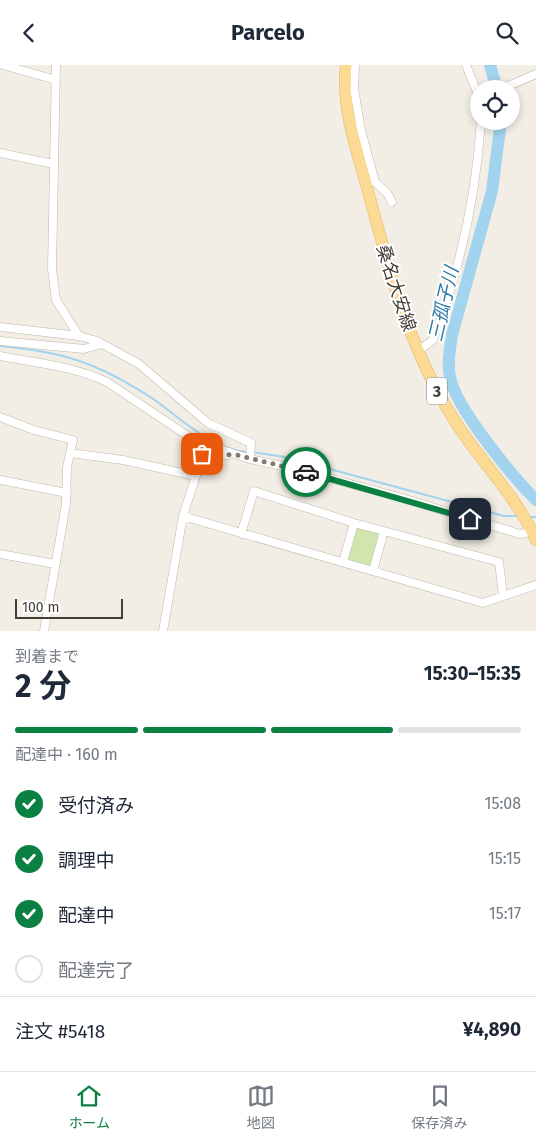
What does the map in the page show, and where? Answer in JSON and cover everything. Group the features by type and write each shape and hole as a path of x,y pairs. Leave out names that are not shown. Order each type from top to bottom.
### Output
{"main road":[{"name":"桑名大安線","path":"346,65 345,97 350,124 388,267 418,351 453,419 533,532"}],"street":[{"path":"3,65 56,80"},
{"path":"56,65 52,280 60,308 79,336"},
{"path":"355,65 356,105 363,139 375,182 387,193 392,202"},
{"path":"466,65 472,80"},
{"path":"520,81 536,74"},
{"path":"418,351 432,340 467,231 478,169 480,130"},
{"path":"0,153 54,164"},
{"path":"0,327 79,336 102,344 139,364 208,423 251,443 250,458"},
{"path":"0,341 84,349 102,344"},
{"path":"0,357 68,368 93,375 107,382 191,438 237,455 300,470 520,534 533,532"},
{"path":"0,417 34,430 73,440 44,631"},
{"path":"70,453 123,460 196,476"},
{"path":"163,631 183,516 202,454 237,455"},
{"path":"0,480 66,493"},
{"path":"241,534 254,491 354,523 499,562 503,596"},
{"path":"186,517 483,603 536,585"},
{"path":"342,562 354,523"},
{"path":"373,571 384,531"},
{"path":"0,554 54,564"}],"green space":[{"path":"356,525 381,532 372,568 345,561"}],"waterway":[{"name":"三孤子川","path":"490,65 494,80"},
{"name":"三孤子川","path":"500,130 492,191 452,335 449,372 454,390 473,423 500,459 536,500"},
{"path":"0,346 62,356 105,371 143,392 211,440 235,450 248,452"},
{"path":"253,452 285,457 504,516 518,516"},
{"path":"530,517 536,517"}],"way so far":[{"path":"202,454 237,455 306,472"}],"route":[{"path":"306,472 470,519"}]}
